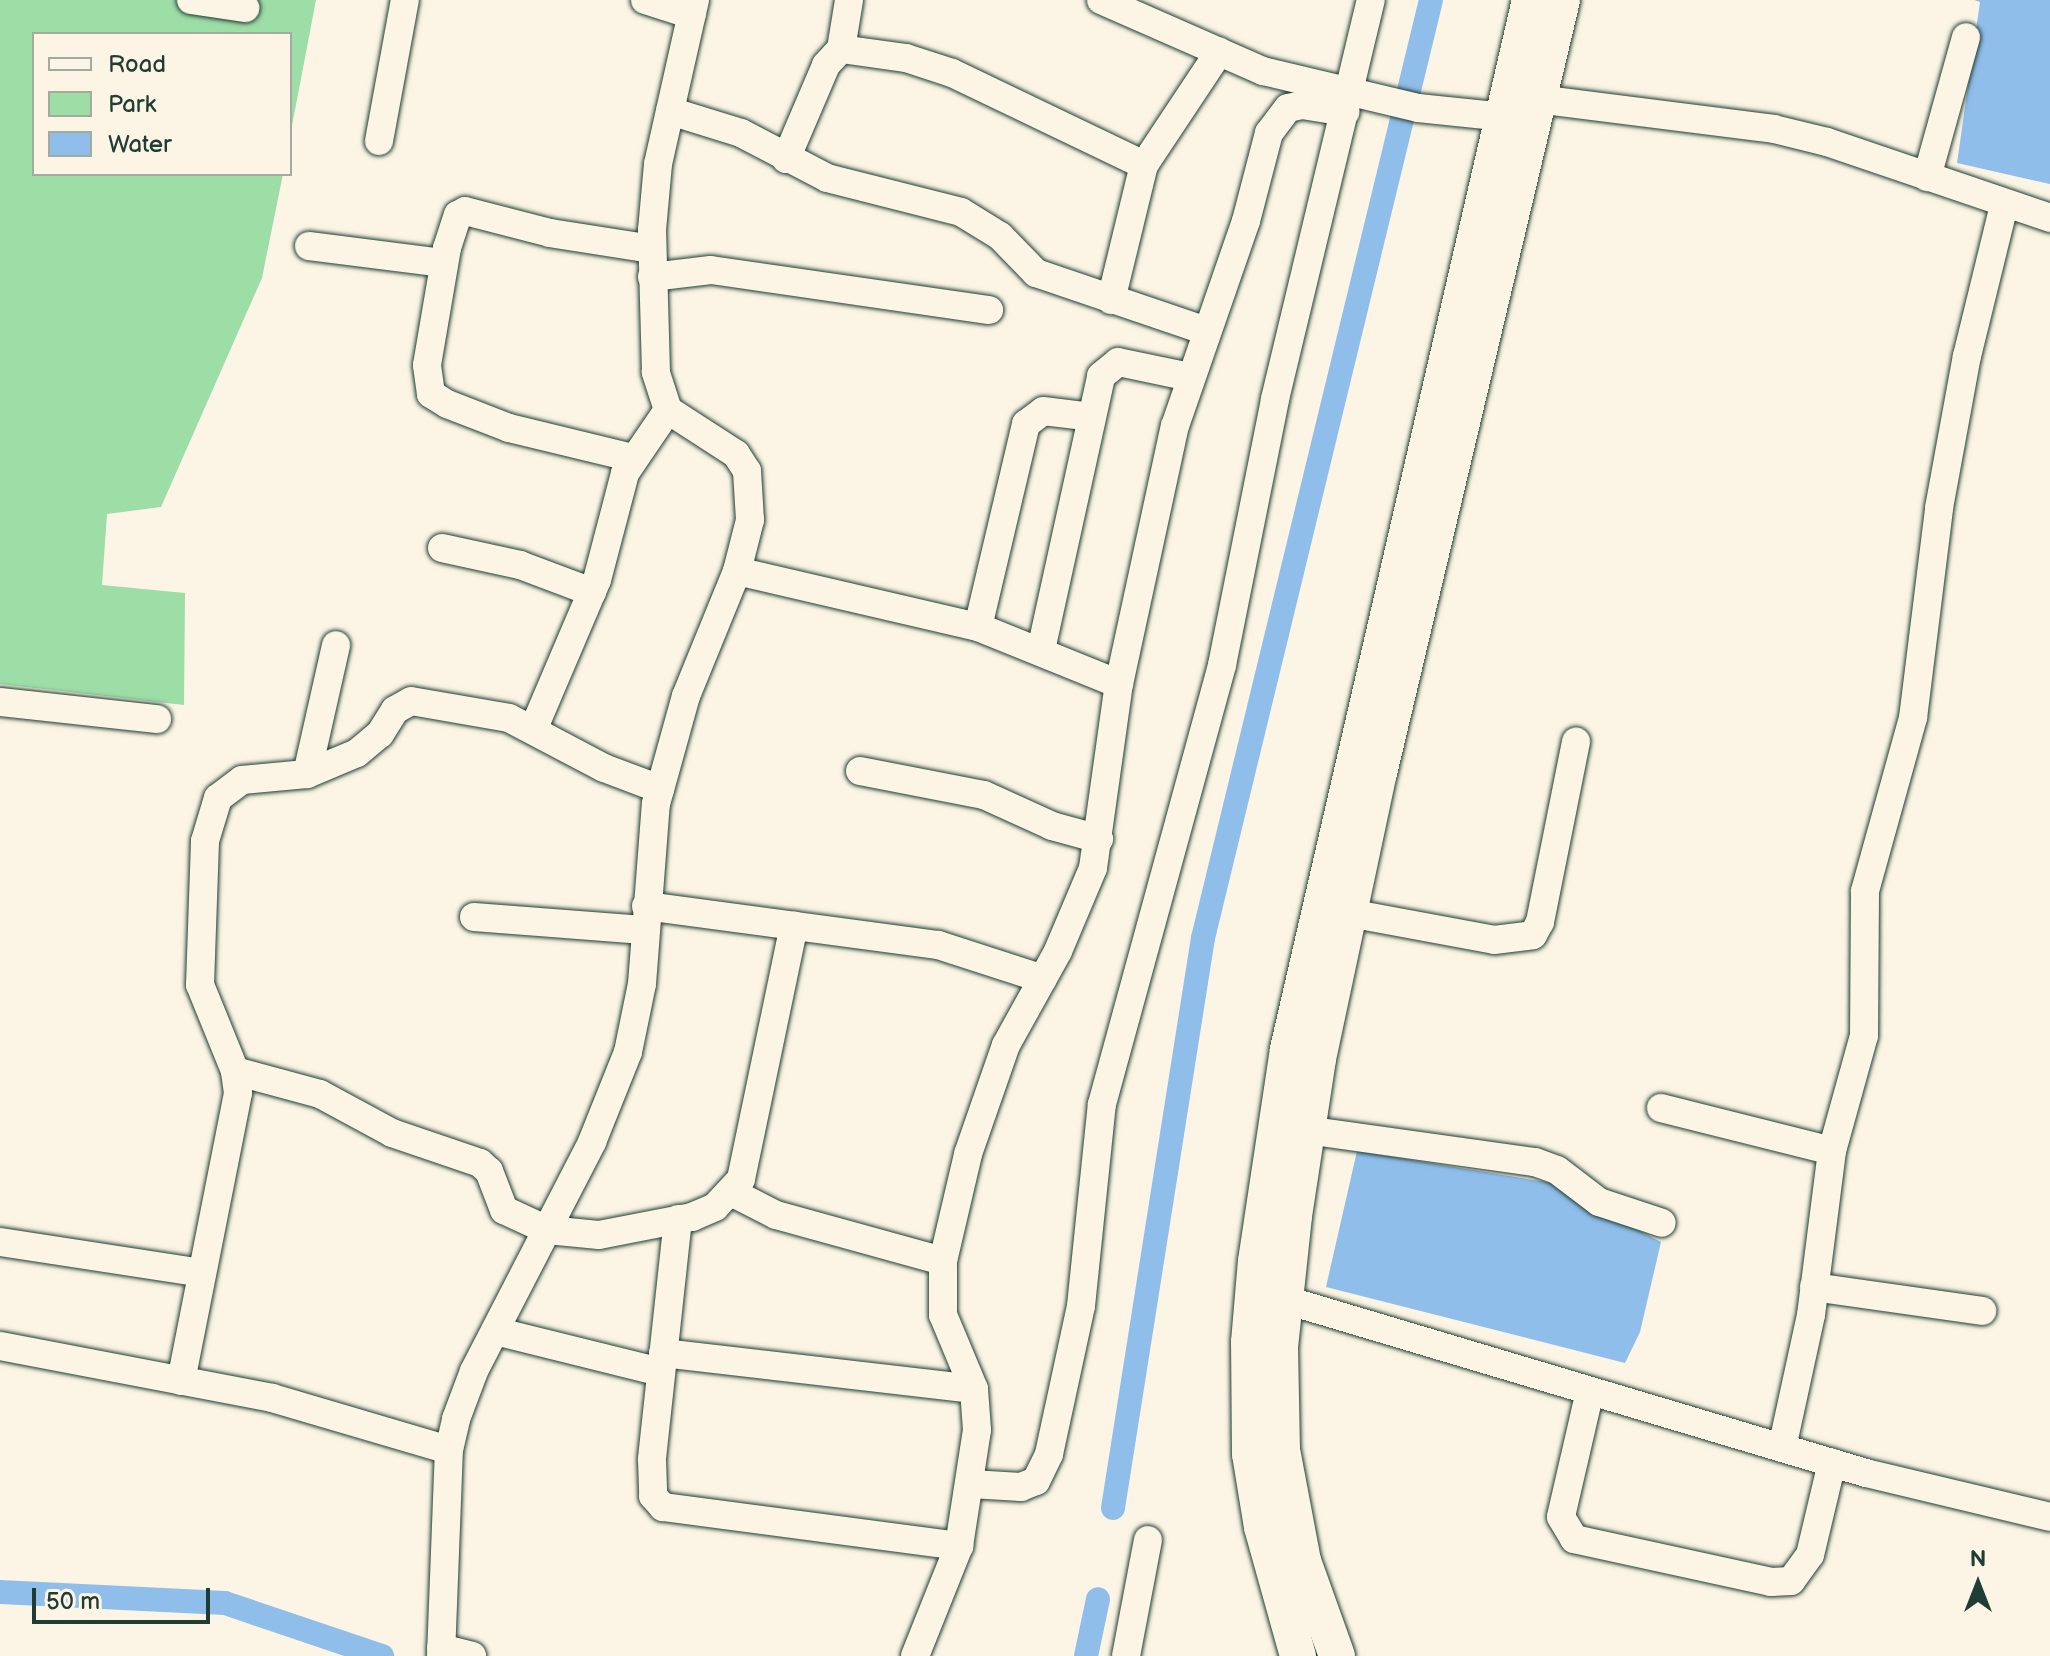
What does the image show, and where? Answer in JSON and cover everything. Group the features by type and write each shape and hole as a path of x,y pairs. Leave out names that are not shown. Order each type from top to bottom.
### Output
{"main road":[{"path":"1337,1656 1316,1605 1287,1487 1279,1398 1286,1300 1306,1130 1349,913 1524,112 1530,0"},
{"path":"1298,1656 1262,1527 1250,1454 1249,1342 1256,1261 1288,1049 1524,112 1562,0"}],"street":[{"path":"191,0 245,8"},
{"path":"379,141 405,0"},
{"path":"472,1656 441,1652 449,1450 474,1371 592,1142 628,1052 642,984 645,918 660,789 686,696 737,571 750,520 747,471 736,454 668,410 656,372 652,263 658,164 694,7 645,0"},
{"path":"786,159 826,65 841,49 849,0"},
{"path":"1101,0 1263,71 1354,102"},
{"path":"971,1484 1021,1487 1036,1481 1049,1454 1081,1306 1105,1092 1152,936 1222,665 1275,399 1354,102 1371,0"},
{"path":"1927,177 1966,37"},
{"path":"841,49 906,58 952,73 1144,165"},
{"path":"1111,300 1144,165 1219,52"},
{"path":"915,1656 959,1546 977,1430 974,1389 943,1315 943,1261 987,1095 1006,1045 1084,898 1099,839 1119,684 1190,377 1279,114 1302,105 1354,102 1774,129 2050,218"},
{"path":"670,111 741,133 786,159 856,188 961,212 1000,236 1036,273 1206,331"},
{"path":"1782,1448 1814,1287 1832,1151 1864,1036 1865,891 1913,718 1939,508 1967,356 2004,205"},
{"path":"633,458 509,428 431,394 427,365 444,263 452,228 465,211 652,263 989,310"},
{"path":"309,246 444,263"},
{"path":"1041,650 1101,376 1118,362 1190,377"},
{"path":"533,730 592,592 633,458 668,410"},
{"path":"978,627 1026,424 1043,411 1092,417"},
{"path":"442,548 520,565 592,592"},
{"path":"737,571 978,627 1119,684"},
{"path":"307,774 336,645"},
{"path":"181,1381 235,1120 235,1071 200,985 209,819 218,798 242,780 307,774 371,744 395,710 411,701 484,711 533,730 604,768 660,789"},
{"path":"0,702 157,719"},
{"path":"1349,913 1494,940 1533,935 1540,922 1576,742"},
{"path":"860,771 984,795 1052,826 1099,839"},
{"path":"474,917 645,918 794,925 938,945 1043,979"},
{"path":"235,1071 320,1094 392,1133 480,1163 489,1171 504,1210 547,1230 599,1235 678,1219 715,1207 733,1193 741,1179 794,925"},
{"path":"1661,1108 1832,1151"},
{"path":"1306,1130 1535,1162 1557,1170 1599,1202 1662,1223"},
{"path":"733,1193 776,1215 943,1261"},
{"path":"678,1219 650,1484 663,1507 959,1546"},
{"path":"0,1242 202,1273"},
{"path":"1814,1287 1982,1311"},
{"path":"1286,1300 1832,1463 2050,1517"},
{"path":"495,1331 662,1362 974,1389"},
{"path":"0,1346 336,1414 449,1450"},
{"path":"1590,1391 1561,1517 1574,1539 1771,1582 1791,1581 1810,1555 1832,1463"},
{"path":"1126,1656 1148,1540"}],"green space":[{"path":"0,0 316,0 292,126 292,32 32,32 32,176 283,176 262,278 161,507 107,514 102,585 185,593 184,705 0,684"}],"water":[{"path":"1974,0 2050,0 2050,184 1957,163 1980,2"},
{"path":"1357,1151 1552,1183 1661,1242 1640,1332 1625,1363 1326,1287"}],"waterway":[{"path":"1113,1508 1203,938 1431,0"},
{"path":"0,1592 225,1603 382,1656"},
{"path":"1086,1656 1098,1599"}]}
